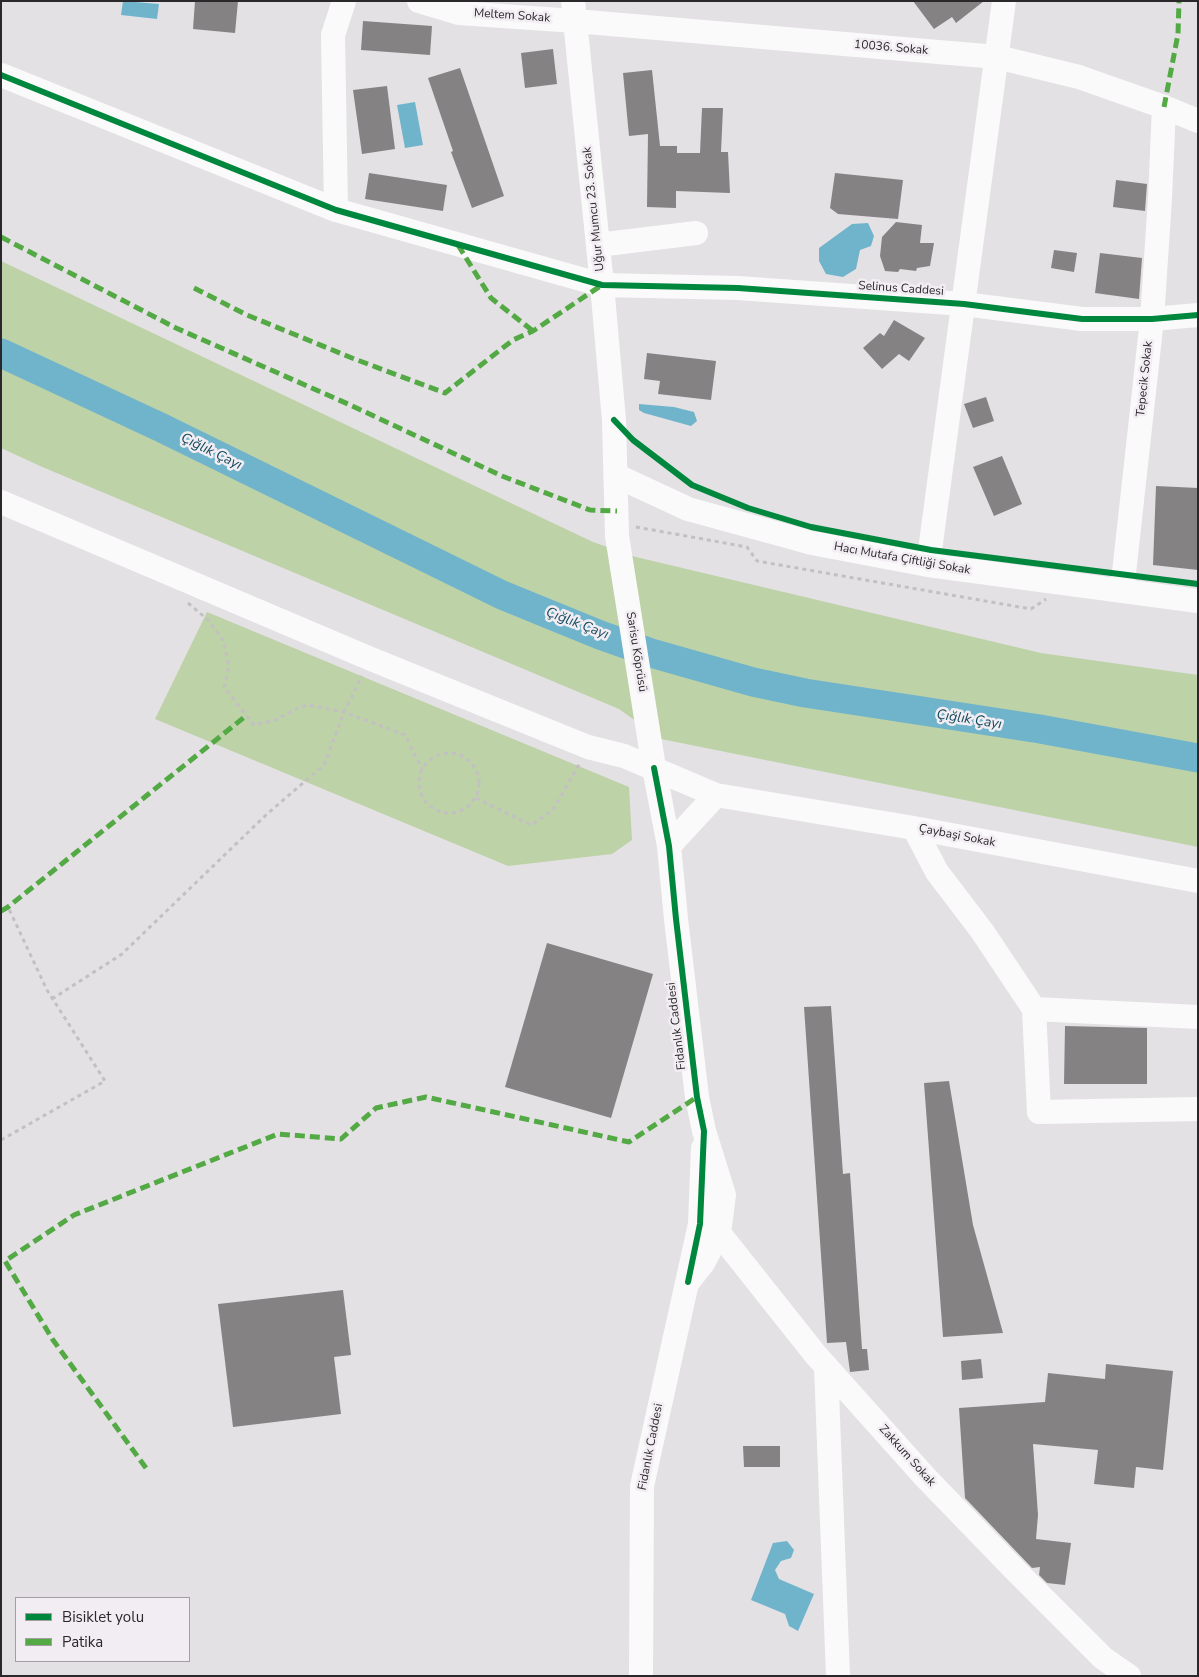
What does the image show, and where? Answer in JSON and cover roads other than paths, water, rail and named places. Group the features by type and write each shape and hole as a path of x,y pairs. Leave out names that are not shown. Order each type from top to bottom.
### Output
{"street":[{"path":"336,210 333,36 344,1"},
{"name":"Meltem Sokak","path":"419,1 459,12 574,11"},
{"path":"928,565 1004,1"},
{"name":"10036. Sokak","path":"574,11 997,57 1079,77 1198,121"},
{"name":"Uğur Mumcu 23. Sokak","path":"574,11 614,420 617,536"},
{"name":"Selinus Caddesi","path":"1,75 336,210 602,286 738,288 964,304 1082,319 1152,319 1198,315"},
{"name":"Tepecik Sokak","path":"1122,590 1152,319 1164,107"},
{"path":"598,245 696,233"},
{"name":"Hacı Mutafa Çiftliği Sokak","path":"616,476 688,510 812,543 928,565 1198,601"},
{"name":"Çaybaşi Sokak","path":"1,502 371,659 588,746 624,756 716,795 914,828 1198,881"},
{"name":"Sarisu Kōprüsü","path":"617,536 654,768"},
{"name":"Fidanlık Caddesi","path":"641,1676 642,1486 688,1282 703,1263 710,1228 724,1194 704,1131 695,1077 669,846 654,768"},
{"path":"669,846 716,795"},
{"path":"914,828 937,872 982,931 1034,1009 1039,1112 1198,1109"},
{"path":"1034,1009 1198,1017"},
{"name":"Zakkum Sokak","path":"710,1228 826,1366 925,1477 1014,1570 1103,1658 1129,1676"},
{"path":"826,1366 838,1676"}],"water":[{"path":"123,1 159,4 157,19 121,15"},
{"path":"415,102 423,145 405,148 397,105"},
{"path":"868,223 874,236 871,246 860,250 856,269 843,277 826,274 819,261 819,248 852,224"},
{"path":"639,404 674,407 694,412 697,421 691,426 644,413 639,410"},
{"path":"787,1541 794,1550 791,1558 781,1561 775,1570 779,1579 814,1594 798,1631 789,1626 785,1614 751,1600 773,1543"}],"waterway":[{"name":"Çığlık Çayı","path":"1,353 162,428 502,595 600,635 651,653 753,682 805,693 1040,729 1198,758"}]}
